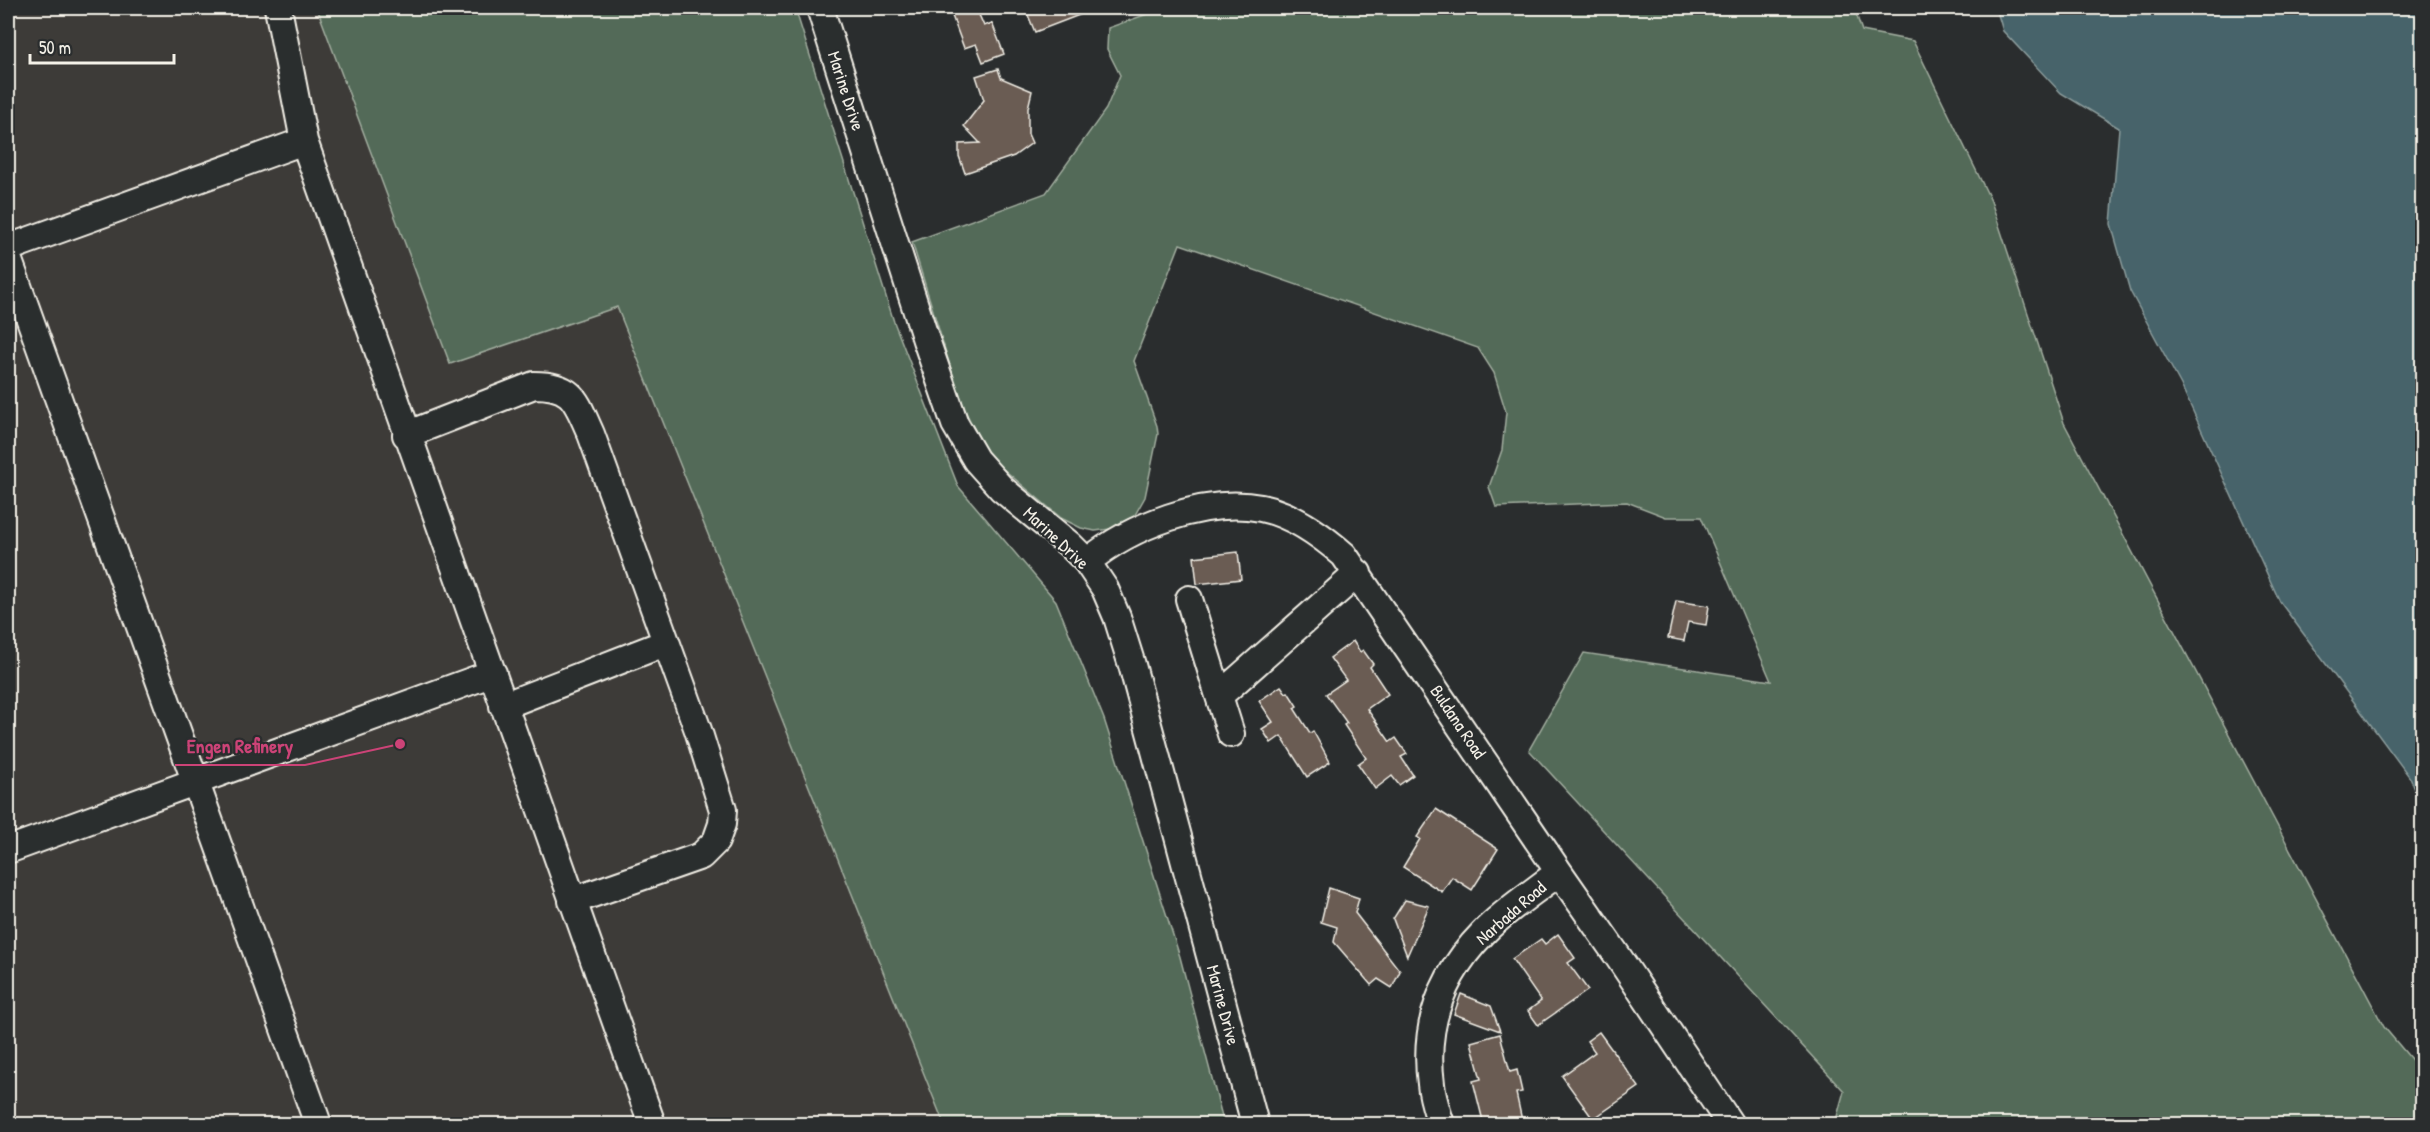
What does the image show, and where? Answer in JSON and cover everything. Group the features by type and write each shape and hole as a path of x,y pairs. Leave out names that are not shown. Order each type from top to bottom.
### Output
{"street":[{"path":"278,8 304,141 406,435 652,1125"},
{"name":"Marine Drive","path":"823,8 926,340 955,424 976,460 1002,489 1070,545 1087,562 1105,589 1117,617 1132,665 1254,1125"},
{"path":"8,248 304,141"},
{"path":"8,258 318,1125"},
{"path":"406,435 534,385 553,385 564,390 576,401 591,434 664,643 698,730 723,810 722,824 716,841 701,856 572,901"},
{"name":"Buldana Road","path":"1087,562 1122,539 1170,517 1192,511 1233,506 1262,508 1295,521 1325,538 1344,555 1358,573 1730,1125"},
{"path":"1219,696 1358,573"},
{"path":"1189,599 1231,734"},
{"path":"503,706 664,643"},
{"path":"8,850 492,673"},
{"name":"Narbada Road","path":"1441,1125 1431,1085 1429,1045 1437,1002 1454,968 1484,932 1559,873"}],"shaded area":[{"path":"8,8 317,8 450,364 617,306 944,1124 8,1124"}],"green space":[{"path":"317,8 795,8 894,322 958,486 1056,601 1104,719 1180,957 1224,1124 944,1124 617,307 450,364"},
{"path":"1164,8 1854,8 1862,31 1913,41 1991,201 2064,423 2384,1027 2422,1072 2422,1124 1835,1124 1844,1091 1529,750 1584,653 1771,681 1701,517 1666,517 1627,502 1496,507 1489,487 1502,450 1506,412 1494,373 1478,348 1180,244 1134,361 1158,434 1145,497 1131,522 1118,528 1095,531 1081,528 1061,518 989,457 962,405 912,242 1046,193 1106,109 1120,75 1107,49 1108,28"}],"water":[{"path":"1996,8 2422,8 2422,809 2411,779 2280,602 2181,385 2130,291 2111,224 2119,128 2061,93 2003,31"}],"building":[{"path":"966,8 976,8 984,26 992,23 1004,54 983,62 976,44 964,48 951,13"},
{"path":"1025,8 1095,8 1095,9 1035,32"},
{"path":"998,69 1001,78 1032,91 1028,108 1028,134 1032,143 1014,156 965,173 959,156 959,144 980,143 964,126 984,100 976,76"},
{"path":"1238,552 1241,579 1197,584 1194,557"},
{"path":"1676,601 1709,606 1706,625 1688,622 1684,641 1668,638"},
{"path":"1353,641 1360,652 1363,650 1373,664 1370,667 1388,694 1367,709 1390,742 1396,738 1407,754 1401,757 1413,775 1399,785 1392,776 1375,789 1358,764 1366,758 1344,725 1347,723 1326,694 1346,680 1330,658"},
{"path":"1281,686 1286,693 1288,692 1297,706 1294,708 1310,733 1313,731 1330,762 1307,777 1281,736 1271,743 1262,729 1273,722 1259,701"},
{"path":"1436,809 1498,849 1472,890 1452,877 1442,892 1403,867 1420,839 1417,837"},
{"path":"1329,888 1359,898 1355,913 1400,971 1392,988 1378,979 1371,985 1334,942 1337,927 1321,922"},
{"path":"1405,900 1429,906 1407,956 1393,919"},
{"path":"1558,934 1575,958 1568,963 1588,990 1538,1025 1528,1011 1541,1001 1512,959 1541,939 1545,944"},
{"path":"1461,994 1491,1006 1500,1031 1454,1014"},
{"path":"1599,1032 1639,1087 1593,1119 1562,1076 1595,1052 1587,1041"},
{"path":"1500,1034 1510,1072 1517,1070 1522,1092 1516,1093 1523,1125 1484,1125 1473,1081 1481,1079 1471,1042"}],"place":[{"name":"Engen Refinery","path":"400,744"}]}
